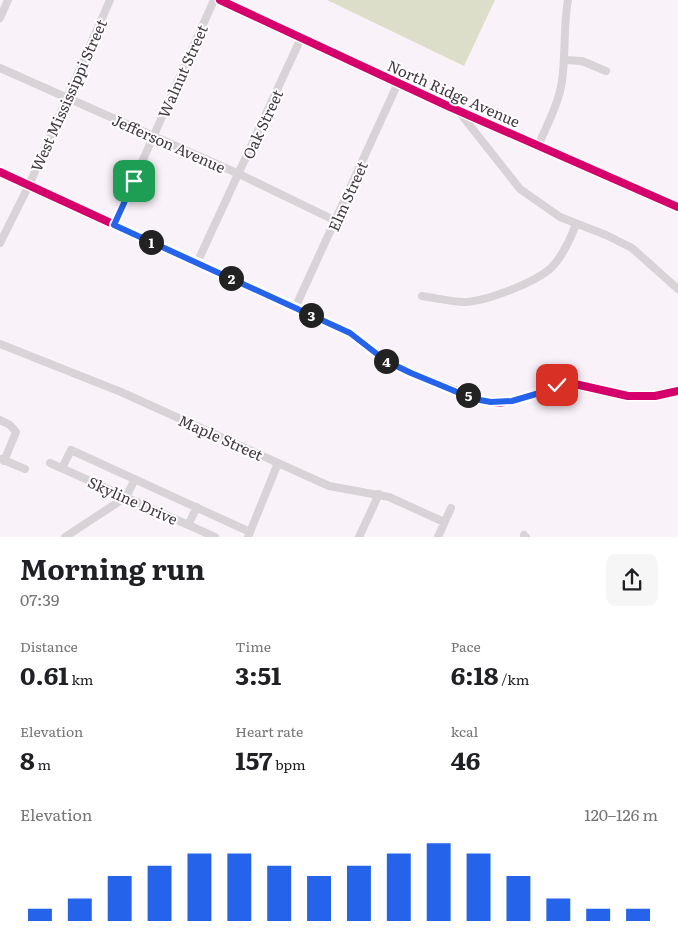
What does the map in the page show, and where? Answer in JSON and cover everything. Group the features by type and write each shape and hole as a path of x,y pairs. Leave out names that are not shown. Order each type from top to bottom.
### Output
{"street":[{"path":"0,18 8,0"},
{"name":"West Mississippi Street","path":"0,243 29,185 110,0"},
{"name":"Walnut Street","path":"114,225 214,0"},
{"name":"North Ridge Avenue","path":"220,0 459,111 678,207"},
{"path":"538,146 555,106 562,83 565,60 564,22 568,0"},
{"name":"Oak Street","path":"197,263 302,38"},
{"path":"565,60 582,61 606,72"},
{"name":"Jefferson Avenue","path":"0,68 239,174 336,221"},
{"name":"Elm Street","path":"295,308 398,83"},
{"path":"459,111 520,188 545,208 576,224 606,235 632,248 678,289"},
{"path":"0,172 354,336 386,361 411,373 485,402 512,401 570,382 628,396 655,396 678,391"},
{"path":"422,296 472,301 495,295 545,273 555,264 567,245 576,224"},
{"name":"Maple Street","path":"0,344 121,392 329,486 350,492 379,494 444,522"},
{"path":"0,420 10,425 16,432 2,460 25,469"},
{"path":"62,468 71,450 197,507 249,534 278,463"},
{"name":"Skyline Drive","path":"50,463 215,537"},
{"path":"65,537 126,497 135,479"},
{"path":"359,537 379,494"},
{"path":"188,525 197,507"},
{"path":"438,537 451,508"}],"green space":[{"path":"327,0 495,0 464,66"}],"cycle path":[{"path":"220,0 450,107 678,207"},
{"path":"0,172 350,333 386,361 411,373 485,402 500,403 524,398 566,382 628,396 655,396 678,391"}],"route":[{"path":"134,181 114,225 350,333 386,361 411,373 485,402 500,403 512,401 557,385"}]}
